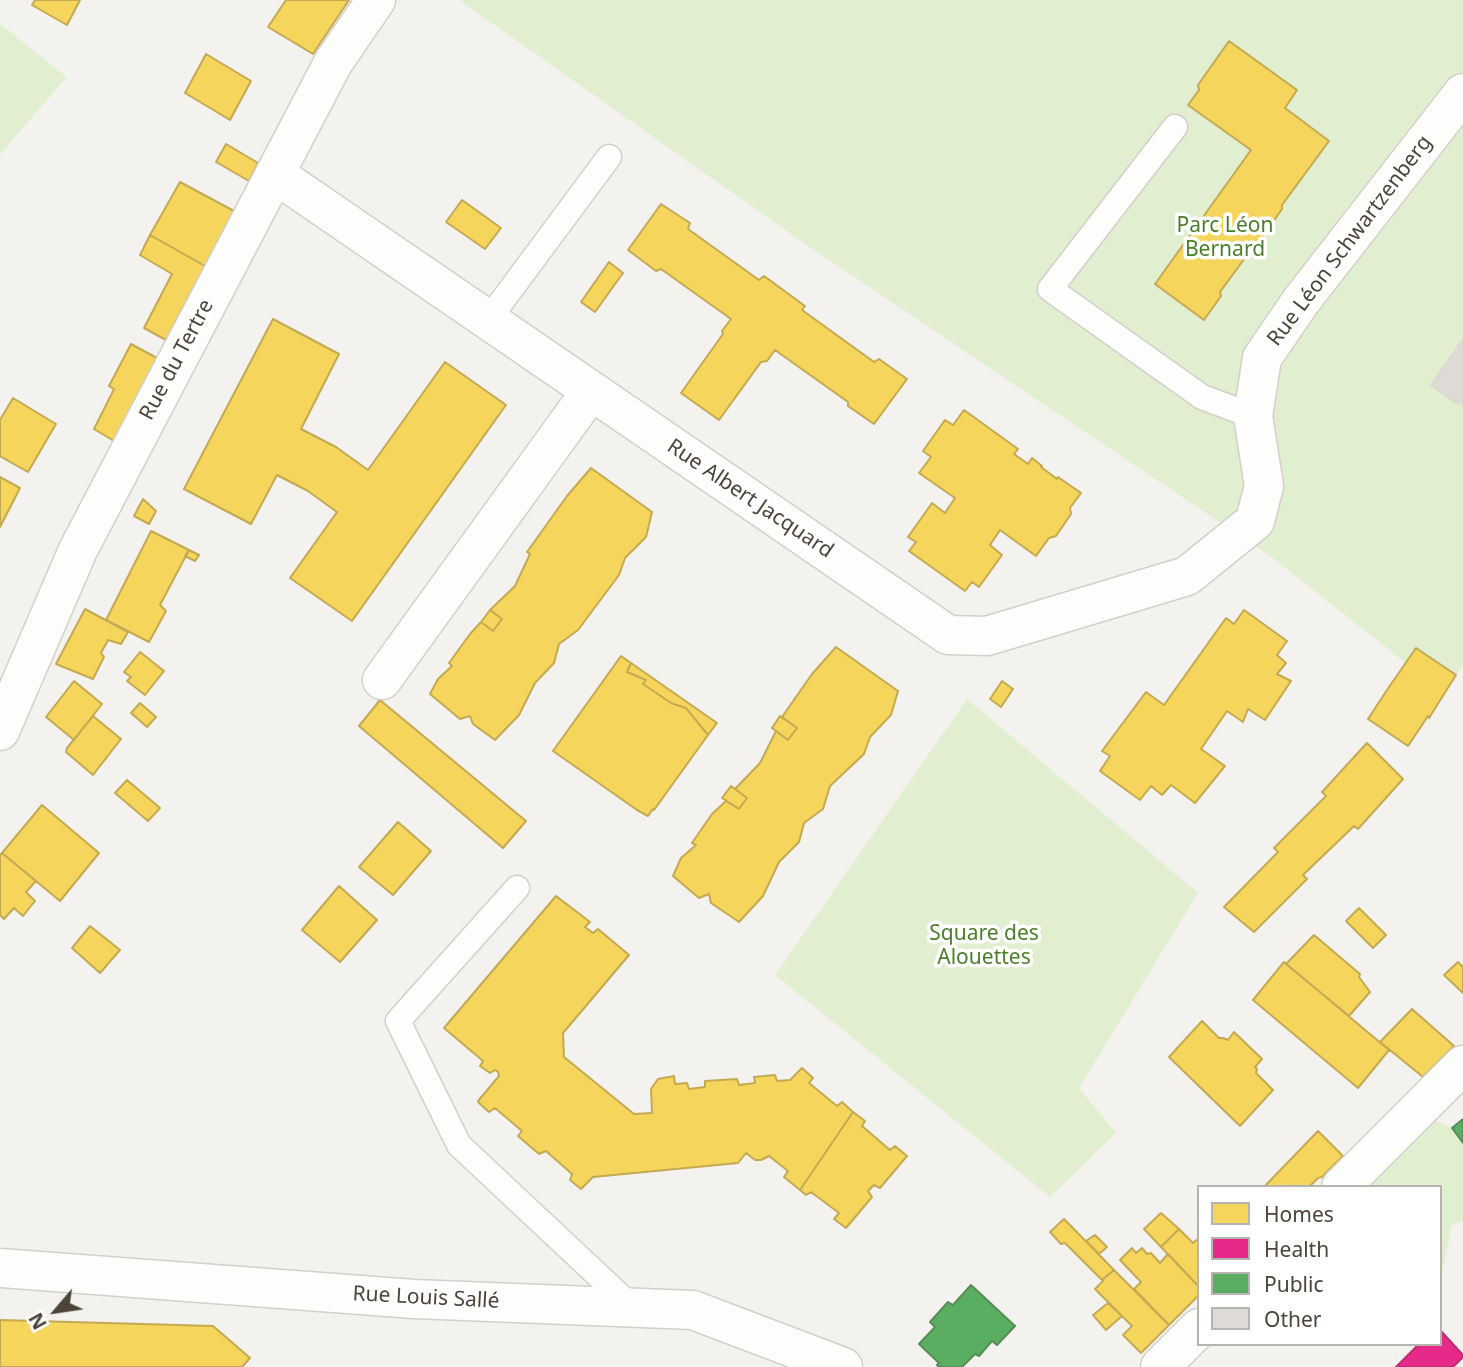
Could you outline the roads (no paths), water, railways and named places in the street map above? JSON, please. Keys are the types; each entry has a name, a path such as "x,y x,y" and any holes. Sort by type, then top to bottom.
{"street":[{"name":"Rue du Tertre","path":"0,731 78,550 333,63 376,0"},
{"name":"Rue Léon Schwartzenberg","path":"1255,521 1265,486 1253,416 1262,358 1301,301 1463,93"},
{"name":"Rue Albert Jacquard","path":"275,174 948,635 987,636 1187,576 1255,521"},
{"path":"382,680 591,391"},
{"path":"1343,1185 1463,1065"},
{"name":"Rue Louis Sallé","path":"0,1268 414,1299 693,1310 843,1367"},
{"path":"1160,1367 1197,1330"}],"lane":[{"path":"1175,127 1050,289 1202,397 1253,416"},
{"path":"488,320 609,157"},
{"path":"517,888 398,1021 458,1145 633,1308"}],"park label":[{"name":"Parc Léon Bernard","path":"1225,238"},
{"name":"Square des Alouettes","path":"984,946"}]}
